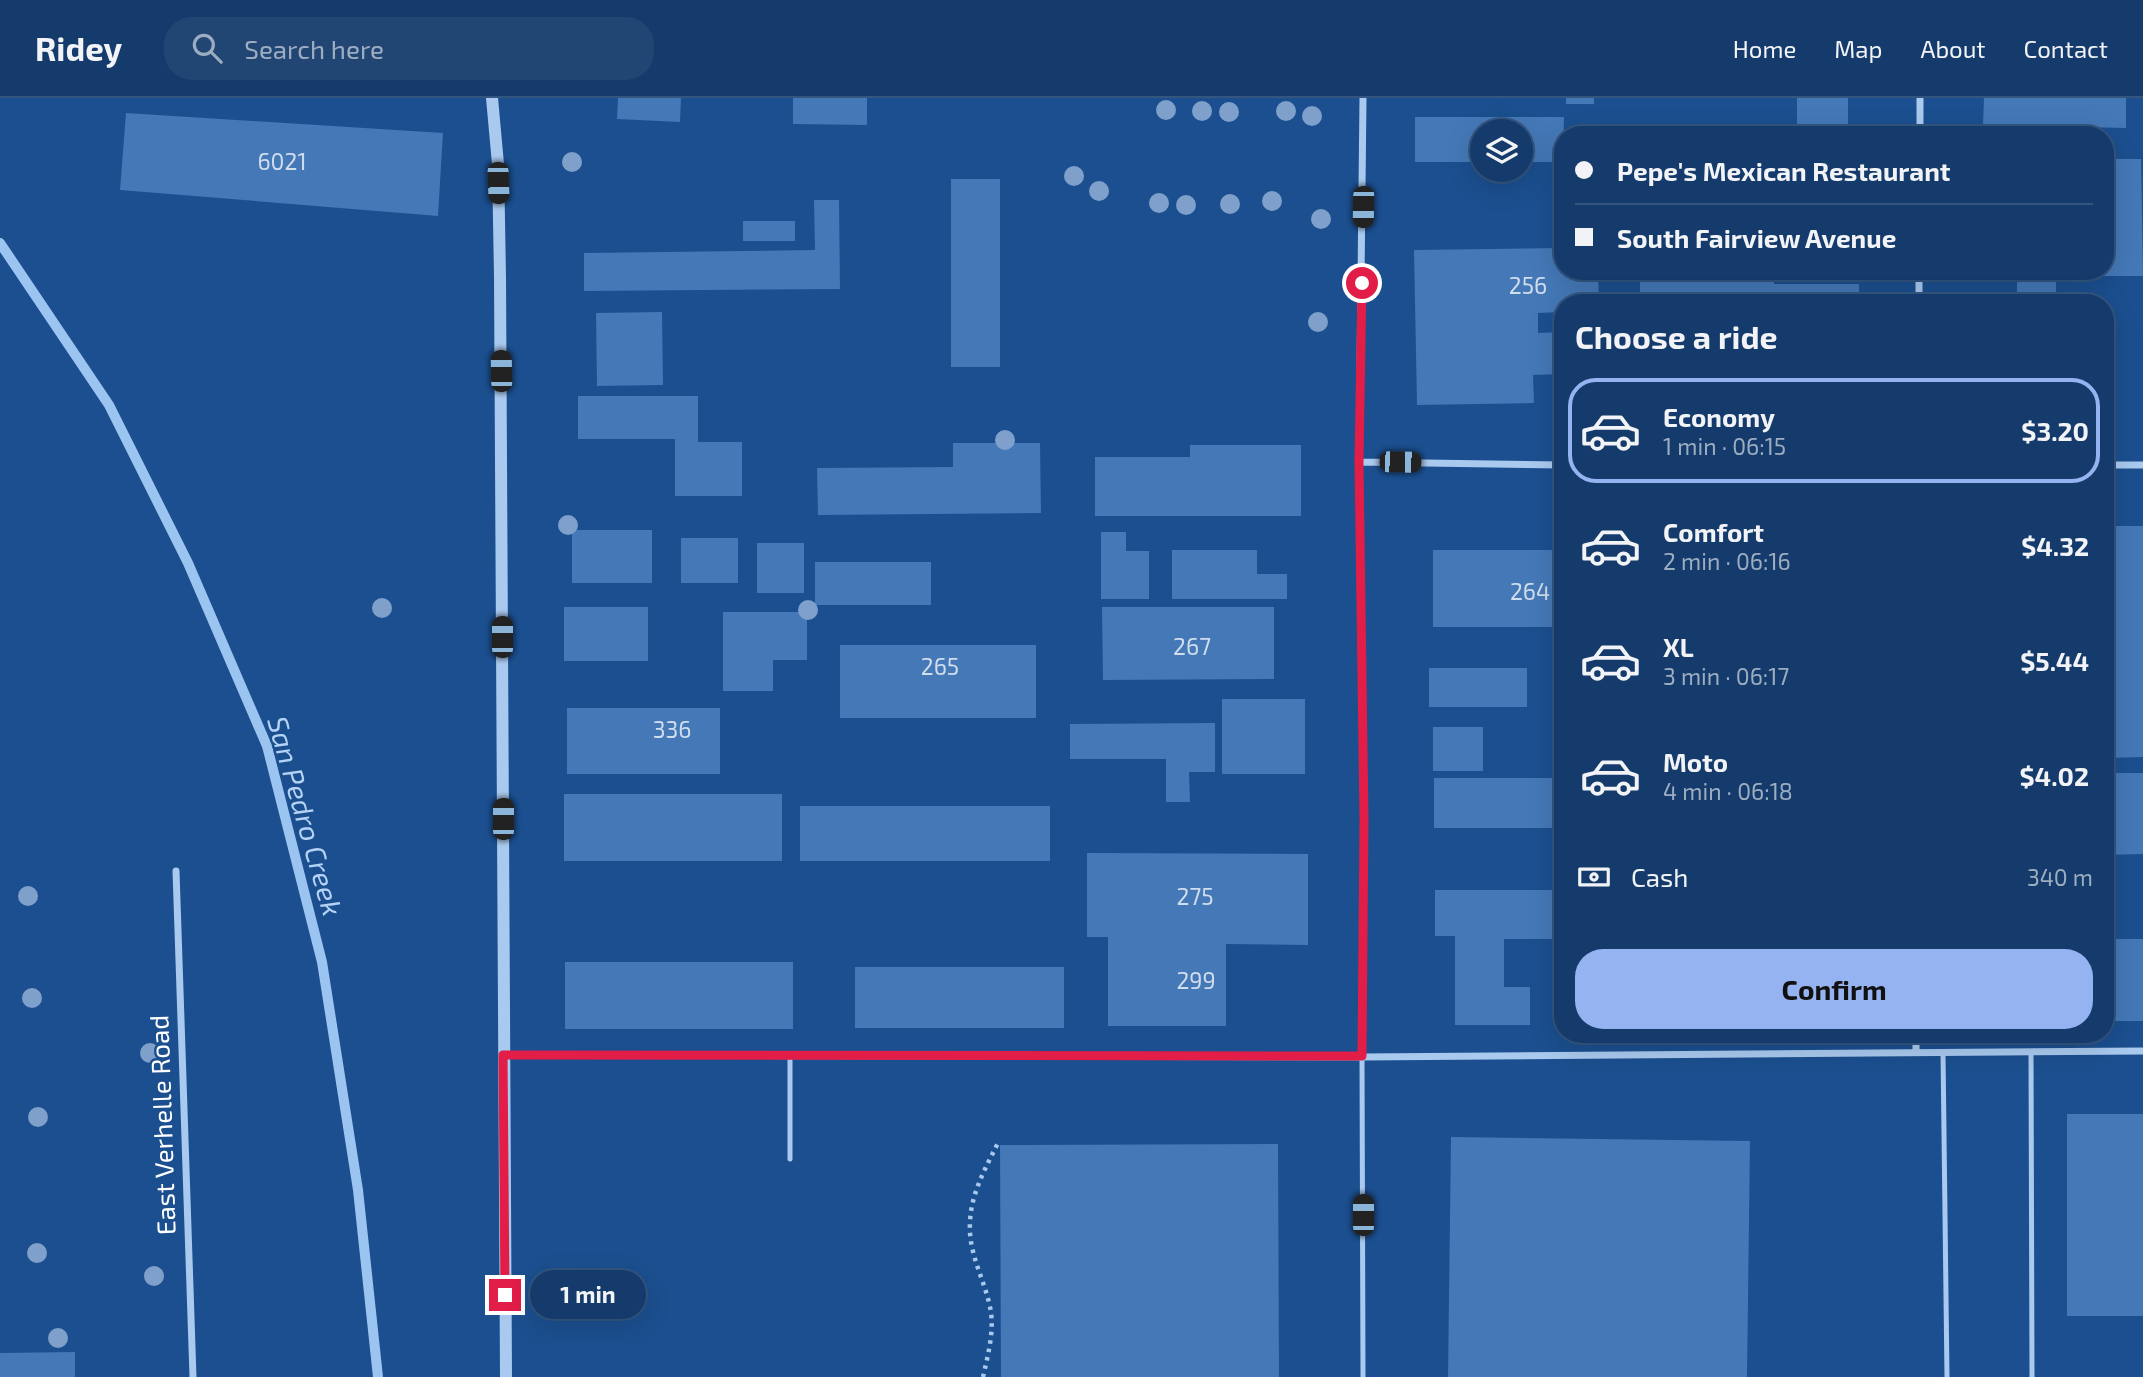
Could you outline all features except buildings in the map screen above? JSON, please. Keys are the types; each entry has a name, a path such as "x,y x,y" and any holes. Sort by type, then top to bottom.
{"street":[{"path":"492,98 498,164 501,304 506,1377"},
{"path":"1362,1056 1364,819 1359,462 1363,98"},
{"path":"1920,98 1920,126"},
{"path":"1359,462 1554,465"},
{"path":"2114,465 2143,465"},
{"name":"East Verhelle Road","path":"176,871 193,1377"},
{"path":"1916,1043 1916,1052"},
{"path":"503,1055 1362,1056 2143,1051"}],"lane":[{"path":"1943,1052 1947,1377"},
{"path":"2031,1052 2032,1377"},
{"path":"789,1055 789,1158"},
{"path":"1362,1056 1363,1377"}],"path":[{"path":"983,1377 990,1342 991,1310 973,1255 970,1222 977,1186 999,1141"}],"waterway":[{"name":"San Pedro Creek","path":"0,243 109,405 188,563 267,746 322,962 358,1190 378,1377"}],"route":[{"path":"505,1295 503,1055 1362,1056 1364,819 1359,462 1362,283"}]}
